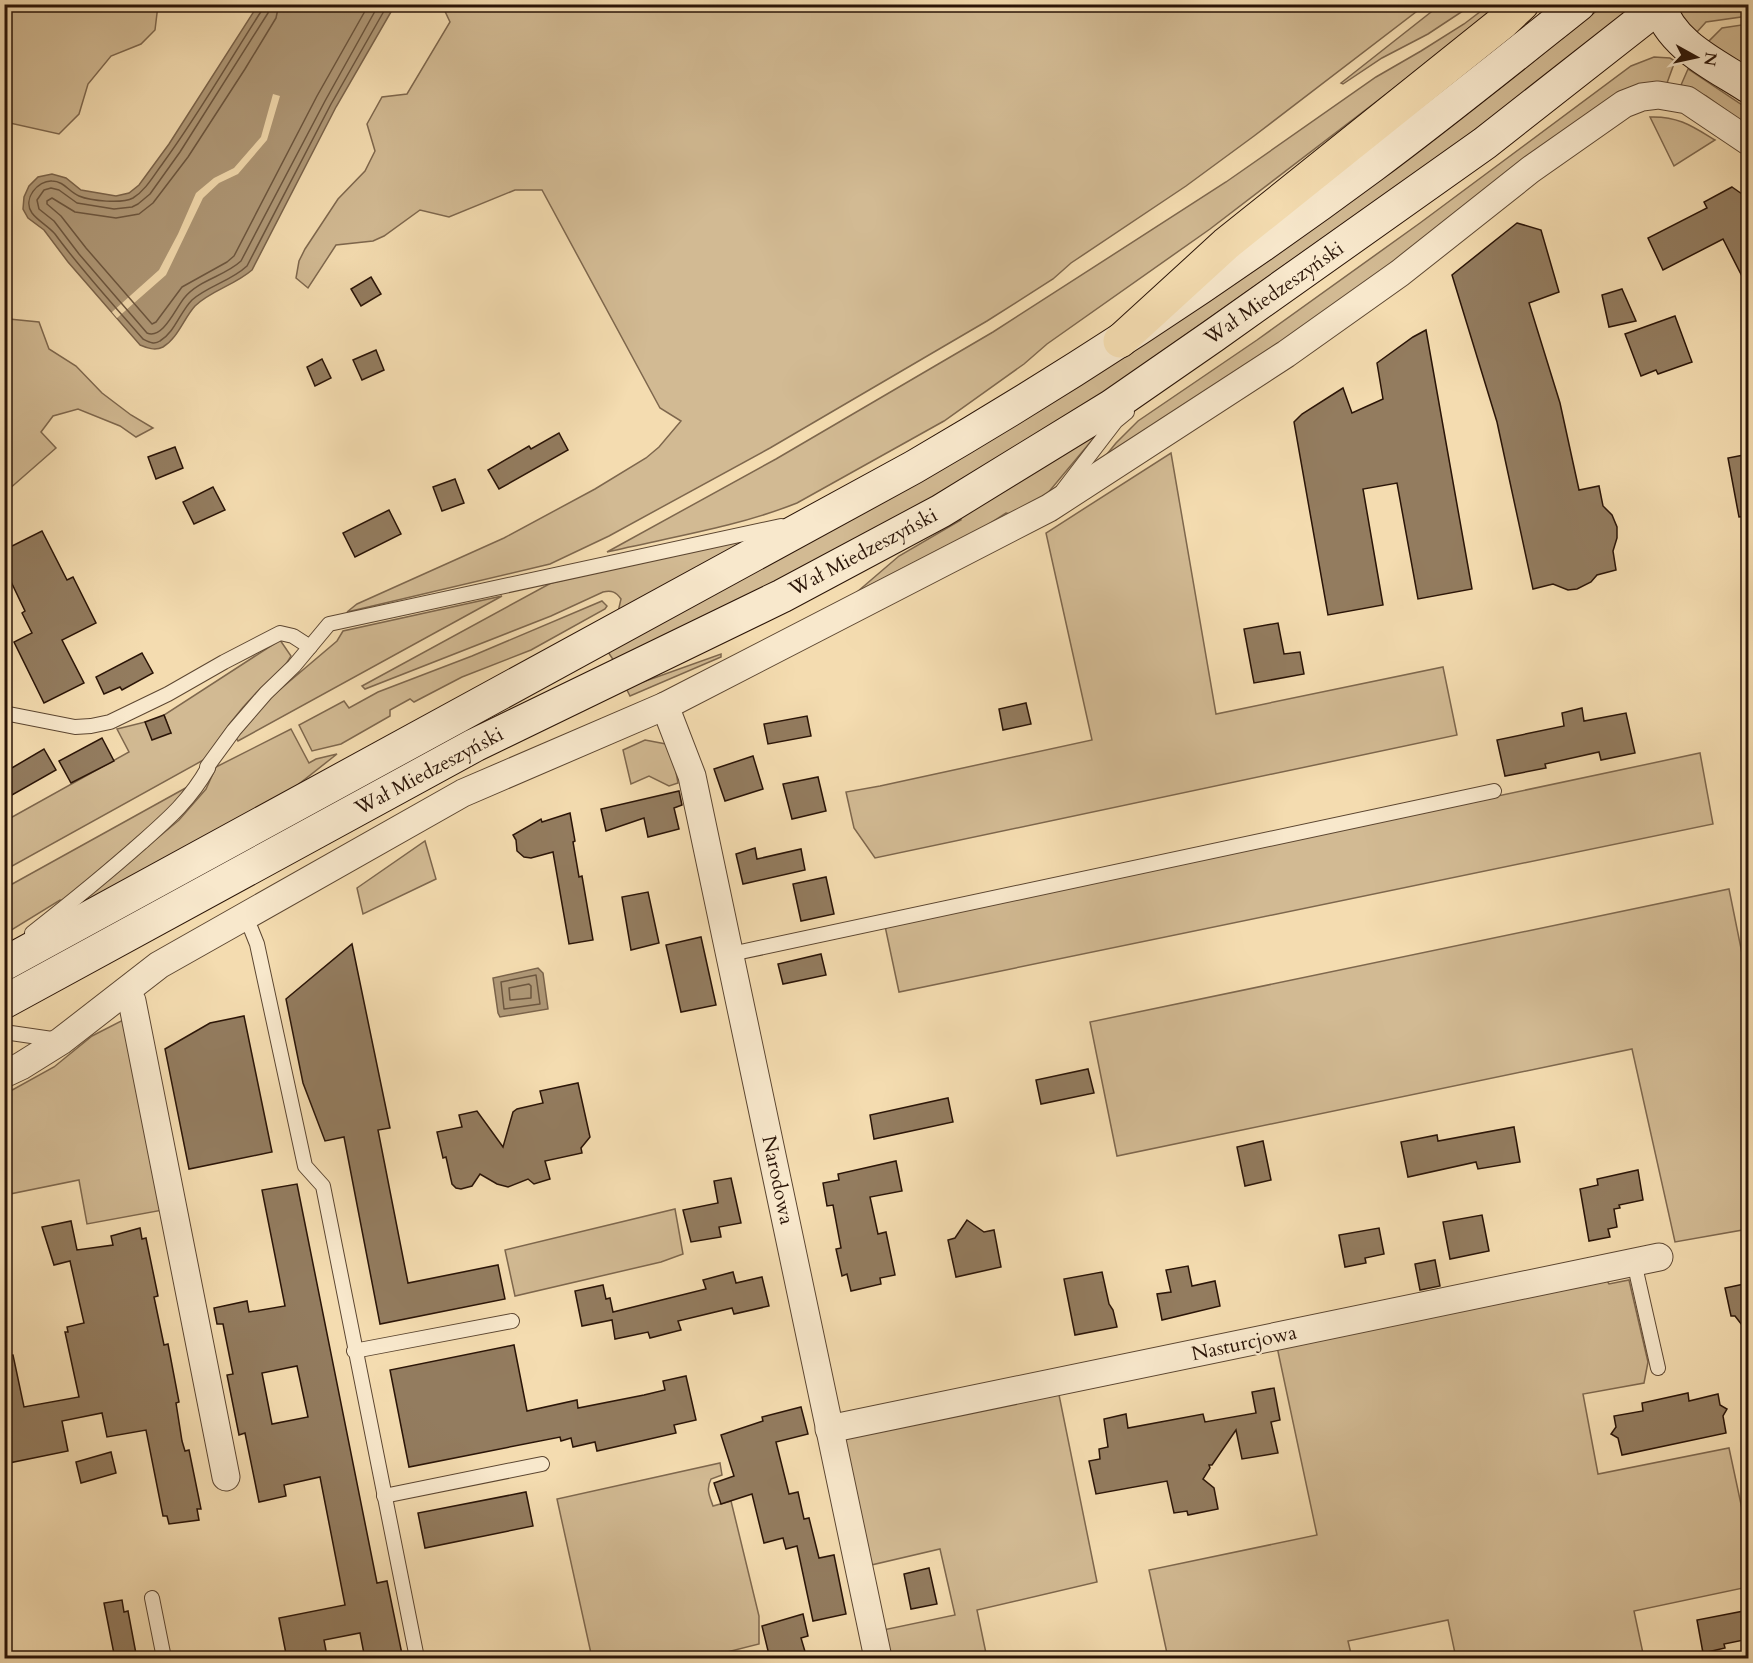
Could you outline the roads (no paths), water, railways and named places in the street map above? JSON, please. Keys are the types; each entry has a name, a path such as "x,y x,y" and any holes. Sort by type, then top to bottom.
{"main road":[{"path":"1120,341 1226,244 1503,22 1522,4"},
{"name":"Wał Miedzeszyński","path":"4,964 971,434 1120,341 1220,274 1370,167 1579,4"},
{"path":"1660,5 1666,22 1675,35 1690,49 1749,87"},
{"name":"Wał Miedzeszyński","path":"4,1002 475,745 782,596 941,511 1112,406 1213,336 1485,143 1660,5"}],"street":[{"name":"Wał Miedzeszyński","path":"4,1074 61,1041 159,965 463,793 665,706 1049,508 1286,354 1400,273 1530,170 1624,104 1642,97 1658,95 1687,100 1749,141"},
{"name":"Narodowa","path":"665,706 692,776 878,1659"},
{"path":"132,1001 226,1477"},
{"name":"Nasturcjowa","path":"829,1429 1647,1260"}],"lane":[{"path":"1049,508 1116,422 1213,336"},
{"path":"4,955 112,868 183,805 234,730 266,693 294,666 329,624 821,518"},
{"path":"4,713 75,726 91,726 110,722 168,694 280,633 293,636 310,647"},
{"path":"731,954 1494,791"},
{"path":"243,918 251,929 257,944 304,1166 323,1186 354,1352 417,1659"},
{"path":"4,1032 61,1041"},
{"path":"1647,1260 1658,1368"},
{"path":"354,1352 512,1321"},
{"path":"384,1496 542,1464"},
{"path":"152,1598 164,1659"}],"water":[{"path":"258,5 395,5 336,107 252,270 195,306 177,333 163,347 154,349 145,347 140,345 68,262 44,230 28,218 23,209 24,197 29,186 38,177 52,174 66,178 81,190 116,196 129,193 139,185 169,144"},
{"path":"538,968 543,973 548,1009 500,1017 493,978"}]}
